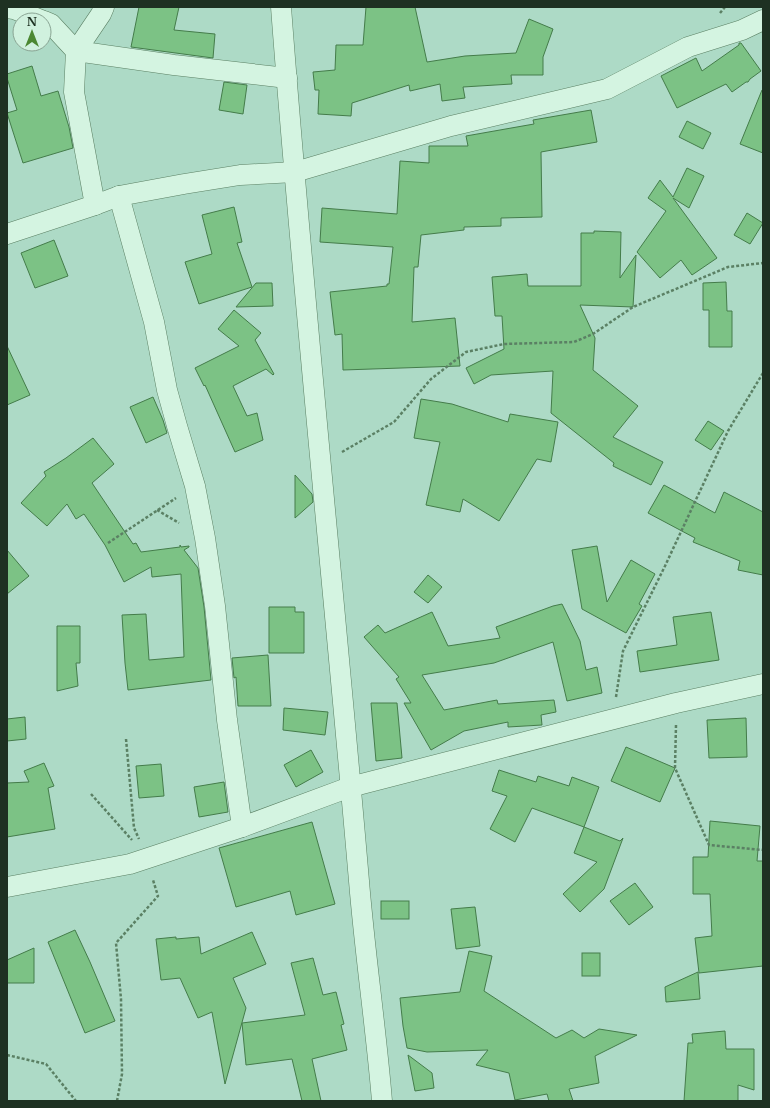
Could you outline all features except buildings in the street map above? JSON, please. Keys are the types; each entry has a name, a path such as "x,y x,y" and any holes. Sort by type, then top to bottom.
{"street":[{"path":"95,205 74,92 76,51 101,14 104,7"},
{"path":"281,7 294,172 322,464 350,787 382,1101"},
{"path":"7,8 21,12"},
{"path":"7,234 119,196 240,175 294,172 451,126 607,89 688,47 742,30 763,20"},
{"path":"52,25 76,51 174,65 287,78"},
{"path":"119,196 154,322 171,404 195,486 205,538 215,606 227,720 242,826"},
{"path":"7,887 130,864 350,787 676,703 763,684"}],"path":[{"path":"322,464 394,422 431,379 466,352 504,344 574,342 593,334 633,307 728,267 763,263"},
{"path":"613,719 623,651 665,566 728,431 763,372"},
{"path":"108,543 195,486"},
{"path":"676,703 675,768 709,845 763,850"},
{"path":"117,1101 122,1066 121,999 116,943 158,896 147,858 134,828 126,739"},
{"path":"91,794 147,858"},
{"path":"7,1055 46,1064 76,1101"}],"green space":[{"path":"7,7 763,7 763,1101 7,1101"}]}
